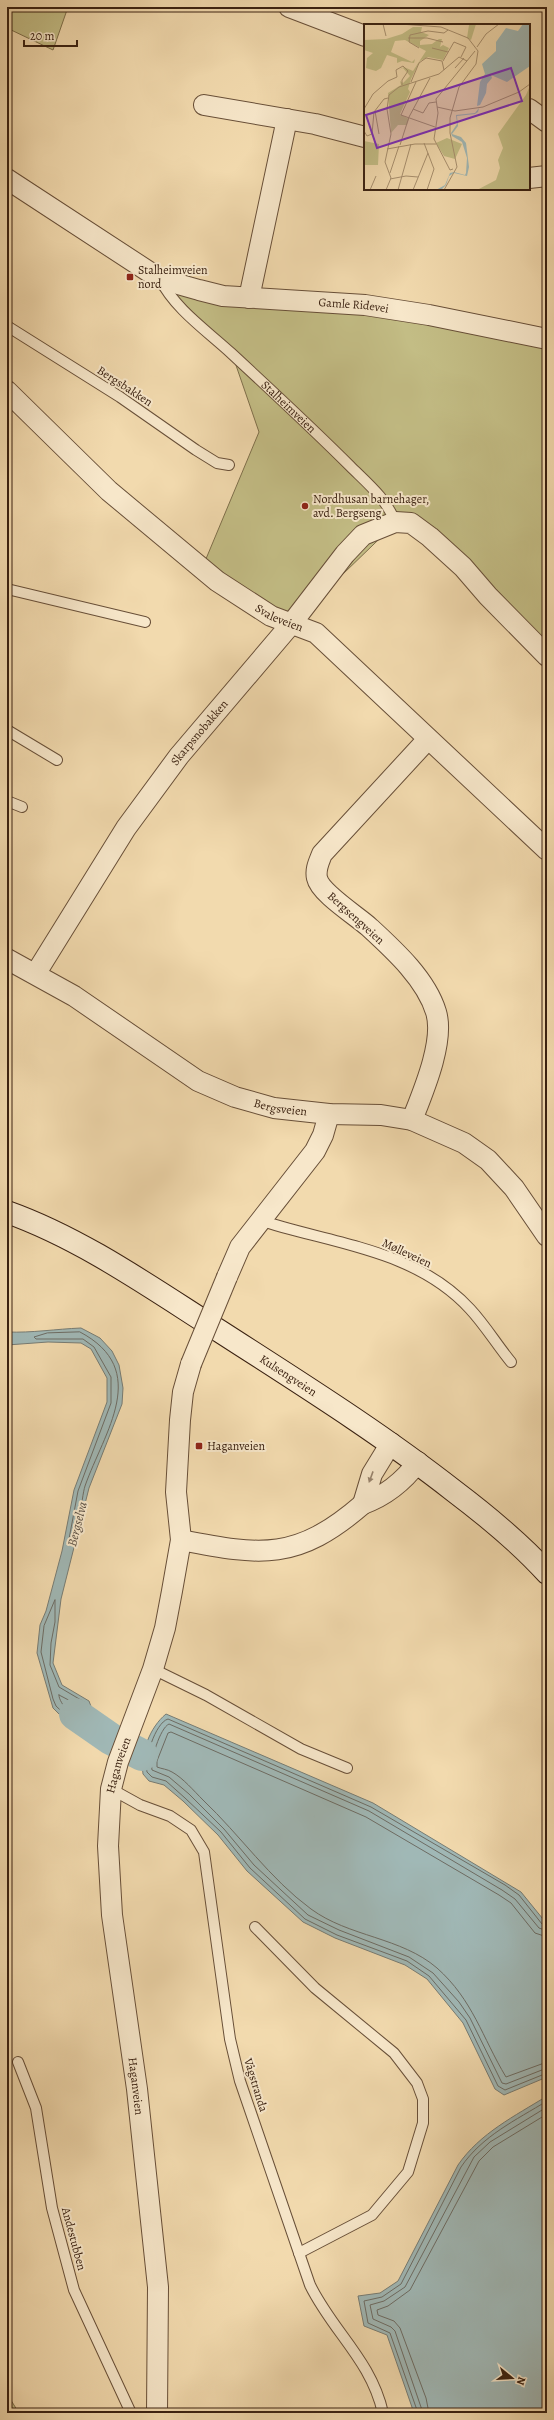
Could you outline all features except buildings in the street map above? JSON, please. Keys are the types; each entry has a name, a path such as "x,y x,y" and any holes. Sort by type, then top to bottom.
{"main road":[{"name":"Kulsengveien","path":"7,1212 27,1219 97,1255 269,1363 390,1443 418,1462 524,1548 547,1573"}],"street":[{"path":"289,7 364,36"},
{"path":"204,105 287,119 364,137"},
{"path":"530,110 547,122"},
{"path":"249,298 287,119"},
{"path":"530,178 547,176"},
{"name":"Stalheimveien","path":"7,179 160,279"},
{"name":"Gamle Ridevei","path":"160,279 223,296 365,305 429,315 547,339"},
{"name":"Svaleveien","path":"7,391 109,491 205,571 271,616 316,633 547,850"},
{"path":"395,522 411,523 430,537 463,567 488,596 547,656"},
{"name":"Skarpsnobakken","path":"36,973 126,828 175,762 292,623 345,554 363,535 395,522"},
{"name":"Bergsengveien","path":"412,1120 432,1061 439,1032 437,1013 425,987 400,959 370,928 326,891 317,878 317,867 322,854 428,739"},
{"name":"Bergsveien","path":"7,959 36,973 74,996 198,1081 236,1097 274,1108 329,1114 381,1115 412,1120 464,1143 488,1160 514,1188 547,1236"},
{"name":"Haganveien","path":"157,2413 158,2287 136,2089 112,1915 108,1846 111,1790 118,1762 153,1669 165,1628 181,1540 176,1492 180,1420 183,1392 191,1364 240,1247 259,1220 315,1151 323,1135 329,1114"},
{"path":"363,1504 372,1474 390,1443"},
{"path":"181,1540 249,1552 269,1552 288,1548 324,1534 363,1504 380,1498 400,1482 418,1462"}],"lane":[{"name":"Stalheimveien","path":"160,279 167,292 195,321 323,438 380,497 390,509 395,522"},
{"name":"Bergsbakken","path":"7,326 120,397 206,457 217,463 230,465"},
{"path":"7,589 145,622"},
{"path":"7,730 57,760"},
{"path":"7,802 22,807"},
{"name":"Mølleveien","path":"259,1220 380,1253 417,1269 445,1287 470,1309 511,1362"},
{"path":"153,1669 206,1694 301,1749 348,1768"},
{"name":"Vågstranda","path":"111,1790 140,1805 170,1816 191,1830 204,1852 230,2039 240,2081 310,2285 321,2307 350,2343 366,2367 383,2413"},
{"path":"255,1927 315,1988 394,2053 416,2083 423,2099 423,2123 408,2172 372,2215 299,2253"},
{"name":"Andestubben","path":"18,2062 36,2108 52,2208 74,2290 131,2413"}],"shaded area":[{"path":"7,7 68,7 53,50 7,28"},
{"path":"208,283 547,346 547,652 403,516 284,631 203,566 259,432 229,345 200,320 170,289"},
{"path":"7,2394 19,2413 7,2413"}],"water":[{"path":"81,1328 100,1338 112,1351 119,1365 123,1388 122,1404 89,1488 61,1599 53,1663 62,1685 89,1701 96,1720 114,1734 109,1744 99,1738 76,1731 53,1708 37,1653 40,1625 46,1611 62,1551 74,1490 107,1402 107,1378 91,1349 81,1343 48,1342 7,1345 7,1332"},
{"path":"166,1714 373,1803 521,1892 547,1924 547,2077 504,2095 495,2089 463,2023 427,1979 405,1965 335,1938 303,1922 247,1871 218,1835 183,1801 164,1785 149,1781 143,1774 142,1766 147,1741 155,1726"},
{"path":"547,2096 547,2413 414,2413 387,2335 364,2326 358,2296 380,2293 398,2281 458,2165 487,2134"}],"waterway":[{"name":"Bergselva","path":"75,1714 111,1739 142,1755"}],"place":[{"name":"Stalheimveien nord","path":"130,277"},
{"name":"Nordhusan barnehager, avd. Bergseng","path":"305,506"},
{"name":"Haganveien","path":"199,1446"}]}
